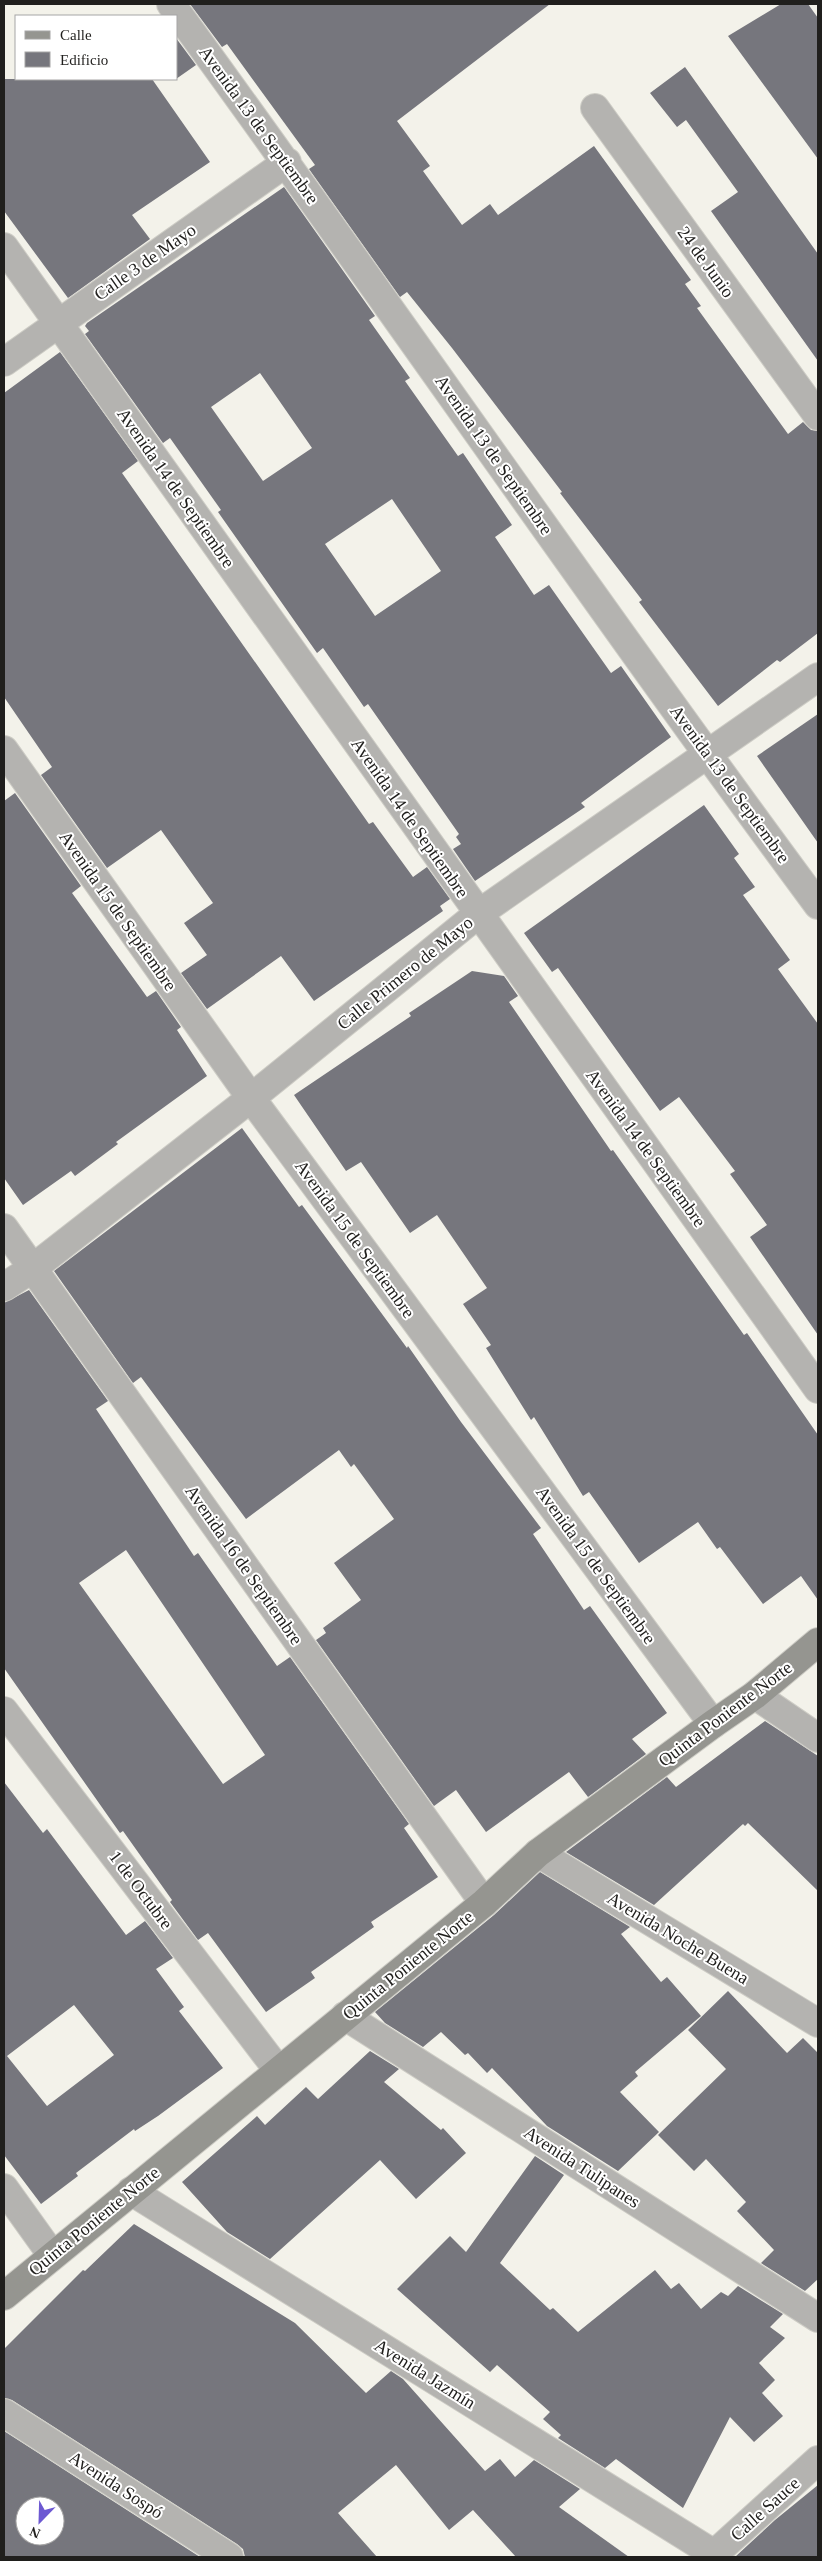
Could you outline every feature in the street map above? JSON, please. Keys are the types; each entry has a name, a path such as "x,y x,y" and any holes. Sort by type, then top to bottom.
{"street":[{"name":"Avenida 13 de Septiembre","path":"171,4 287,162 707,755 818,905"},
{"name":"24 de Junio","path":"595,108 818,416"},
{"name":"Calle 3 de Mayo","path":"4,362 58,322 287,162"},
{"name":"Avenida 14 de Septiembre","path":"4,247 818,1389"},
{"name":"Calle Primero de Mayo","path":"4,1287 33,1268 252,1098 478,914 818,677"},
{"name":"Avenida 15 de Septiembre","path":"4,750 252,1098 713,1724"},
{"name":"Avenida 16 de Septiembre","path":"4,1228 484,1903"},
{"name":"Quinta Poniente Norte","path":"4,2296 52,2254 484,1903 538,1853 755,1695 818,1642"},
{"path":"755,1695 818,1738"},
{"name":"1 de Octubre","path":"4,1711 278,2070"},
{"name":"Avenida Noche Buena","path":"538,1853 818,2023"},
{"name":"Avenida Tulipanes","path":"345,2016 818,2318"},
{"path":"4,2188 52,2254"},
{"name":"Avenida Jazmín","path":"131,2191 715,2556"},
{"name":"Avenida Sospó","path":"4,2414 229,2557"},
{"name":"Calle Sauce","path":"715,2556 818,2460"}],"building":[{"path":"190,4 550,4 397,121 430,166 423,171 462,225 490,204 498,215 594,146 691,280 685,284 701,306 697,308 788,434 803,422 811,430 818,431 818,633 780,662 777,660 718,706 639,602 642,600 560,493 562,492 452,348 407,292 400,297 309,169 315,165 227,44 222,47"},
{"path":"781,4 808,4 818,18 818,159 728,36"},
{"path":"178,41 196,65 178,78"},
{"path":"685,67 818,254 818,361 711,211 738,192 686,120 677,127 650,93"},
{"path":"4,79 153,80 210,162 132,215 150,239 68,298 4,211"},
{"path":"284,187 375,316 369,320 410,378 405,381 458,456 463,453 512,525 495,537 534,595 549,585 611,673 621,666 671,737 581,803 585,807 475,881 453,849 461,844 456,837 459,834 368,704 364,707 323,648 317,653 218,512 221,510 170,438 163,443 85,334 89,331 85,326","holes":["260,373 312,448 263,481 211,407","392,499 441,571 375,616 325,544"]},
{"path":"60,352 138,461 122,473 369,824 373,822 413,877 427,867 450,899 440,906 443,911 314,1001 281,956 207,1009 181,973 207,955 184,923 213,903 161,830 107,868 41,775 52,767 4,697 4,393"},
{"path":"818,714 818,843 757,756"},
{"path":"15,793 81,886 72,893 147,997 156,991 181,1027 177,1030 207,1076 116,1142 118,1144 75,1176 71,1171 23,1205 4,1178 4,801"},
{"path":"704,805 739,854 734,858 755,887 743,895 790,960 778,969 818,1024 818,1335 750,1237 767,1225 730,1174 735,1171 679,1097 660,1111 558,968 552,972 524,933"},
{"path":"472,971 504,976 518,996 509,1002 611,1151 613,1150 744,1335 747,1333 818,1435 818,1600 801,1576 763,1604 720,1547 717,1549 698,1522 639,1563 589,1492 583,1496 534,1417 531,1420 486,1348 491,1345 463,1304 487,1288 437,1215 410,1233 361,1162 346,1171 294,1095 411,1016 409,1013"},
{"path":"242,1128 299,1207 302,1205 407,1348 408,1346 461,1422 541,1528 533,1534 584,1610 590,1606 667,1713 632,1739 646,1754 588,1797 569,1772 486,1832 456,1790 434,1806 316,1640 326,1633 323,1628 361,1600 334,1563 394,1519 354,1464 351,1467 339,1450 246,1519 141,1377 133,1383 54,1271"},
{"path":"29,1290 108,1401 96,1409 194,1556 198,1553 277,1666 290,1657 409,1824 404,1828 438,1877 371,1922 374,1927 311,1972 315,1978 266,2012 208,1933 198,1940 170,1902 172,1900 123,1831 120,1833 4,1668 4,1303","holes":["126,1550 265,1755 223,1784 79,1583"]},
{"path":"765,1721 818,1756 818,1891 748,1823 745,1826 743,1824 654,1905 566,1852 667,1777 676,1787"},
{"path":"4,1782 43,1833 47,1829 126,1935 145,1921 173,1958 156,1969 184,2007 179,2011 223,2068 158,2116 135,2131 134,2129 76,2173 78,2176 41,2204 4,2155","holes":["74,2005 114,2055 47,2106 7,2056"]},
{"path":"540,1872 630,1927 621,1934 661,1982 667,1977 701,2016 635,2072 638,2076 620,2092 659,2132 618,2171 547,2126 492,2068 487,2073 468,2053 465,2055 441,2032 423,2047 385,2023 375,2012 494,1915"},
{"path":"728,1991 787,2053 803,2038 818,2053 818,2279 805,2291 761,2263 774,2250 737,2211 746,2202 706,2159 694,2171 658,2135 726,2069 688,2030"},
{"path":"370,2051 399,2069 384,2082 441,2130 443,2128 466,2153 416,2199 380,2160 270,2259 227,2232 182,2182 257,2116 265,2125 306,2087 318,2099"},
{"path":"535,2156 564,2175 500,2263 550,2310 553,2308 578,2332 655,2270 671,2289 679,2283 701,2309 721,2292 728,2296 738,2286 783,2314 770,2327 785,2338 759,2363 775,2380 762,2393 783,2416 754,2442 730,2417 683,2508 616,2459 605,2468 558,2438 561,2435 543,2419 550,2412 497,2365 490,2372 397,2289 450,2236 466,2252"},
{"path":"134,2224 295,2323 366,2393 391,2371 403,2379 485,2471 500,2459 515,2477 534,2460 580,2489 559,2507 629,2557 516,2557 473,2510 449,2530 396,2465 338,2513 377,2557 245,2557 243,2549 237,2544 12,2400 4,2398 4,2349 83,2270 85,2271"},
{"path":"4,2431 200,2557 4,2557"},
{"path":"818,2485 818,2557 735,2557 775,2520"}]}
